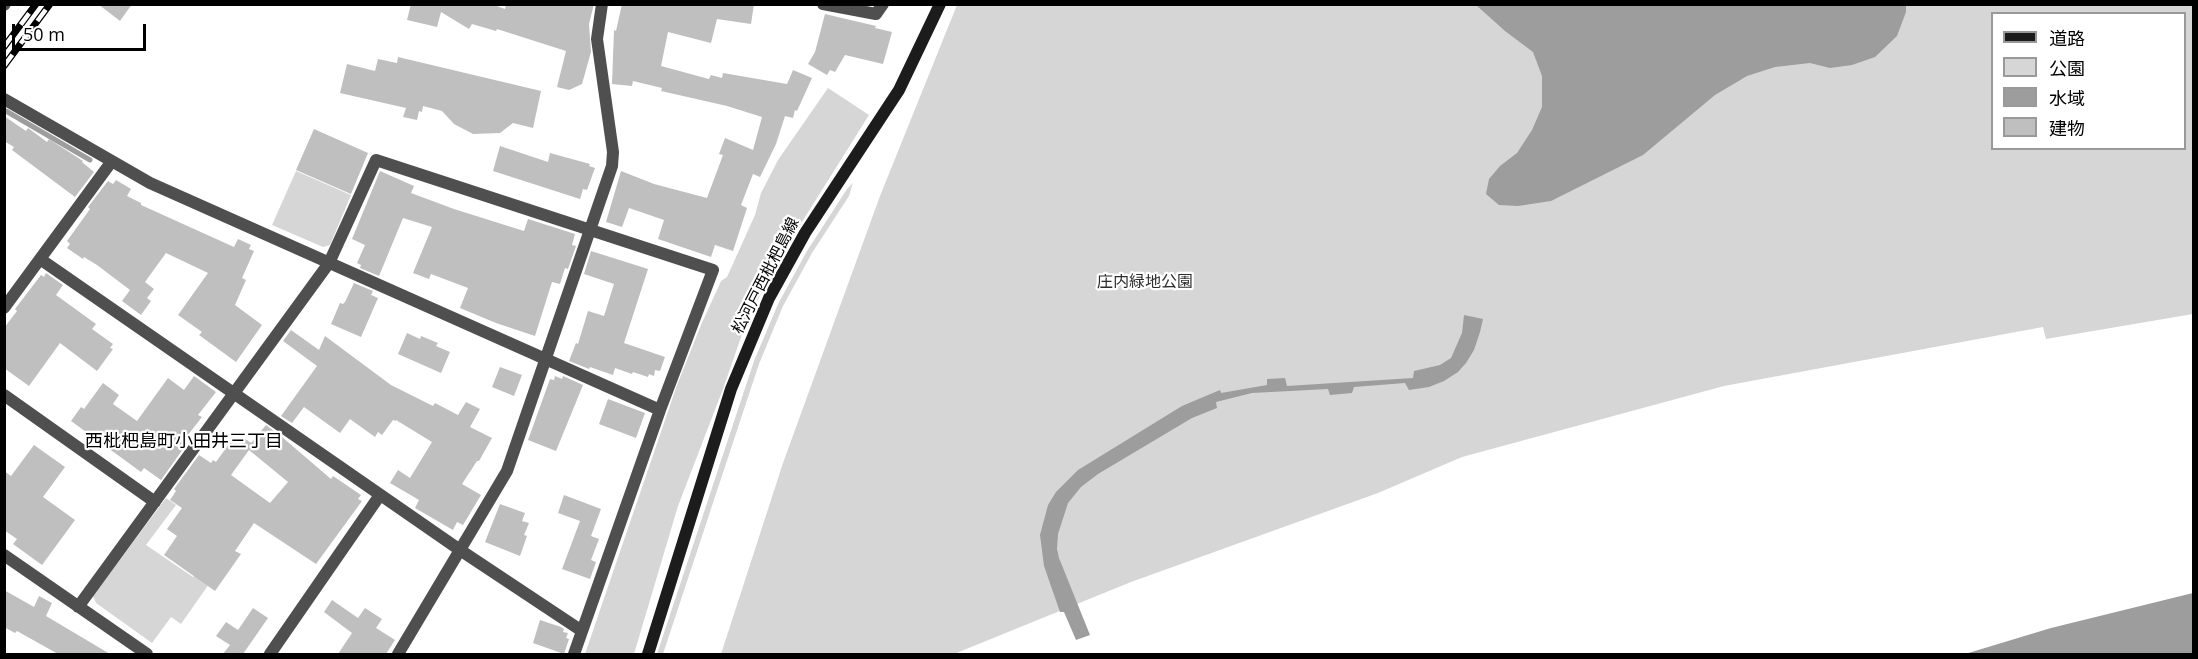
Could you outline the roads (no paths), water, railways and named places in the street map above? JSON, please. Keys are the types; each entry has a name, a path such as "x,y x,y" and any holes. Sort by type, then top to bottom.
{"main road":[{"name":"松河戸西枇杷島線","path":"648,654 731,389 764,308 805,233 899,90 940,5"}],"street":[{"path":"398,654 507,471 612,166 613,152 597,39 602,4"},
{"path":"823,4 876,14 883,4"},
{"path":"4,99 150,183 660,410"},
{"path":"78,607 329,263 376,160 713,270 660,410 574,654"},
{"path":"4,308 112,161"},
{"path":"40,259 460,550 582,631"},
{"path":"4,395 155,502"},
{"path":"270,654 380,495"},
{"path":"4,555 147,654"}],"water":[{"path":"1476,5 1906,5 1906,12 1897,36 1875,57 1852,65 1830,68 1810,63 1775,67 1747,76 1715,95 1643,155 1551,201 1518,206 1499,205 1486,194 1489,179 1500,166 1517,153 1532,130 1542,107 1542,76 1533,52"},
{"path":"1464,315 1483,319 1480,332 1474,350 1466,363 1458,372 1444,381 1429,387 1409,390 1405,383 1354,387 1352,393 1330,395 1328,389 1252,393 1216,402 1217,408 1192,418 1098,474 1081,487 1068,503 1058,534 1057,549 1090,635 1076,640 1064,612 1060,612 1044,566 1040,535 1048,505 1056,492 1078,470 1182,406 1220,390 1221,393 1267,385 1267,379 1285,378 1287,386 1413,378 1414,371 1440,365 1451,358 1462,333"},
{"path":"2193,593 2193,654 1965,654 2051,628"}],"waterway":[{"path":"6,111 90,160"}],"railway":[{"path":"4,47 36,4"},
{"path":"4,66 50,4"}],"district":[{"name":"西枇杷島町小田井三丁目","path":"184,442"}],"park label":[{"name":"庄内緑地公園","path":"1145,282"}]}
